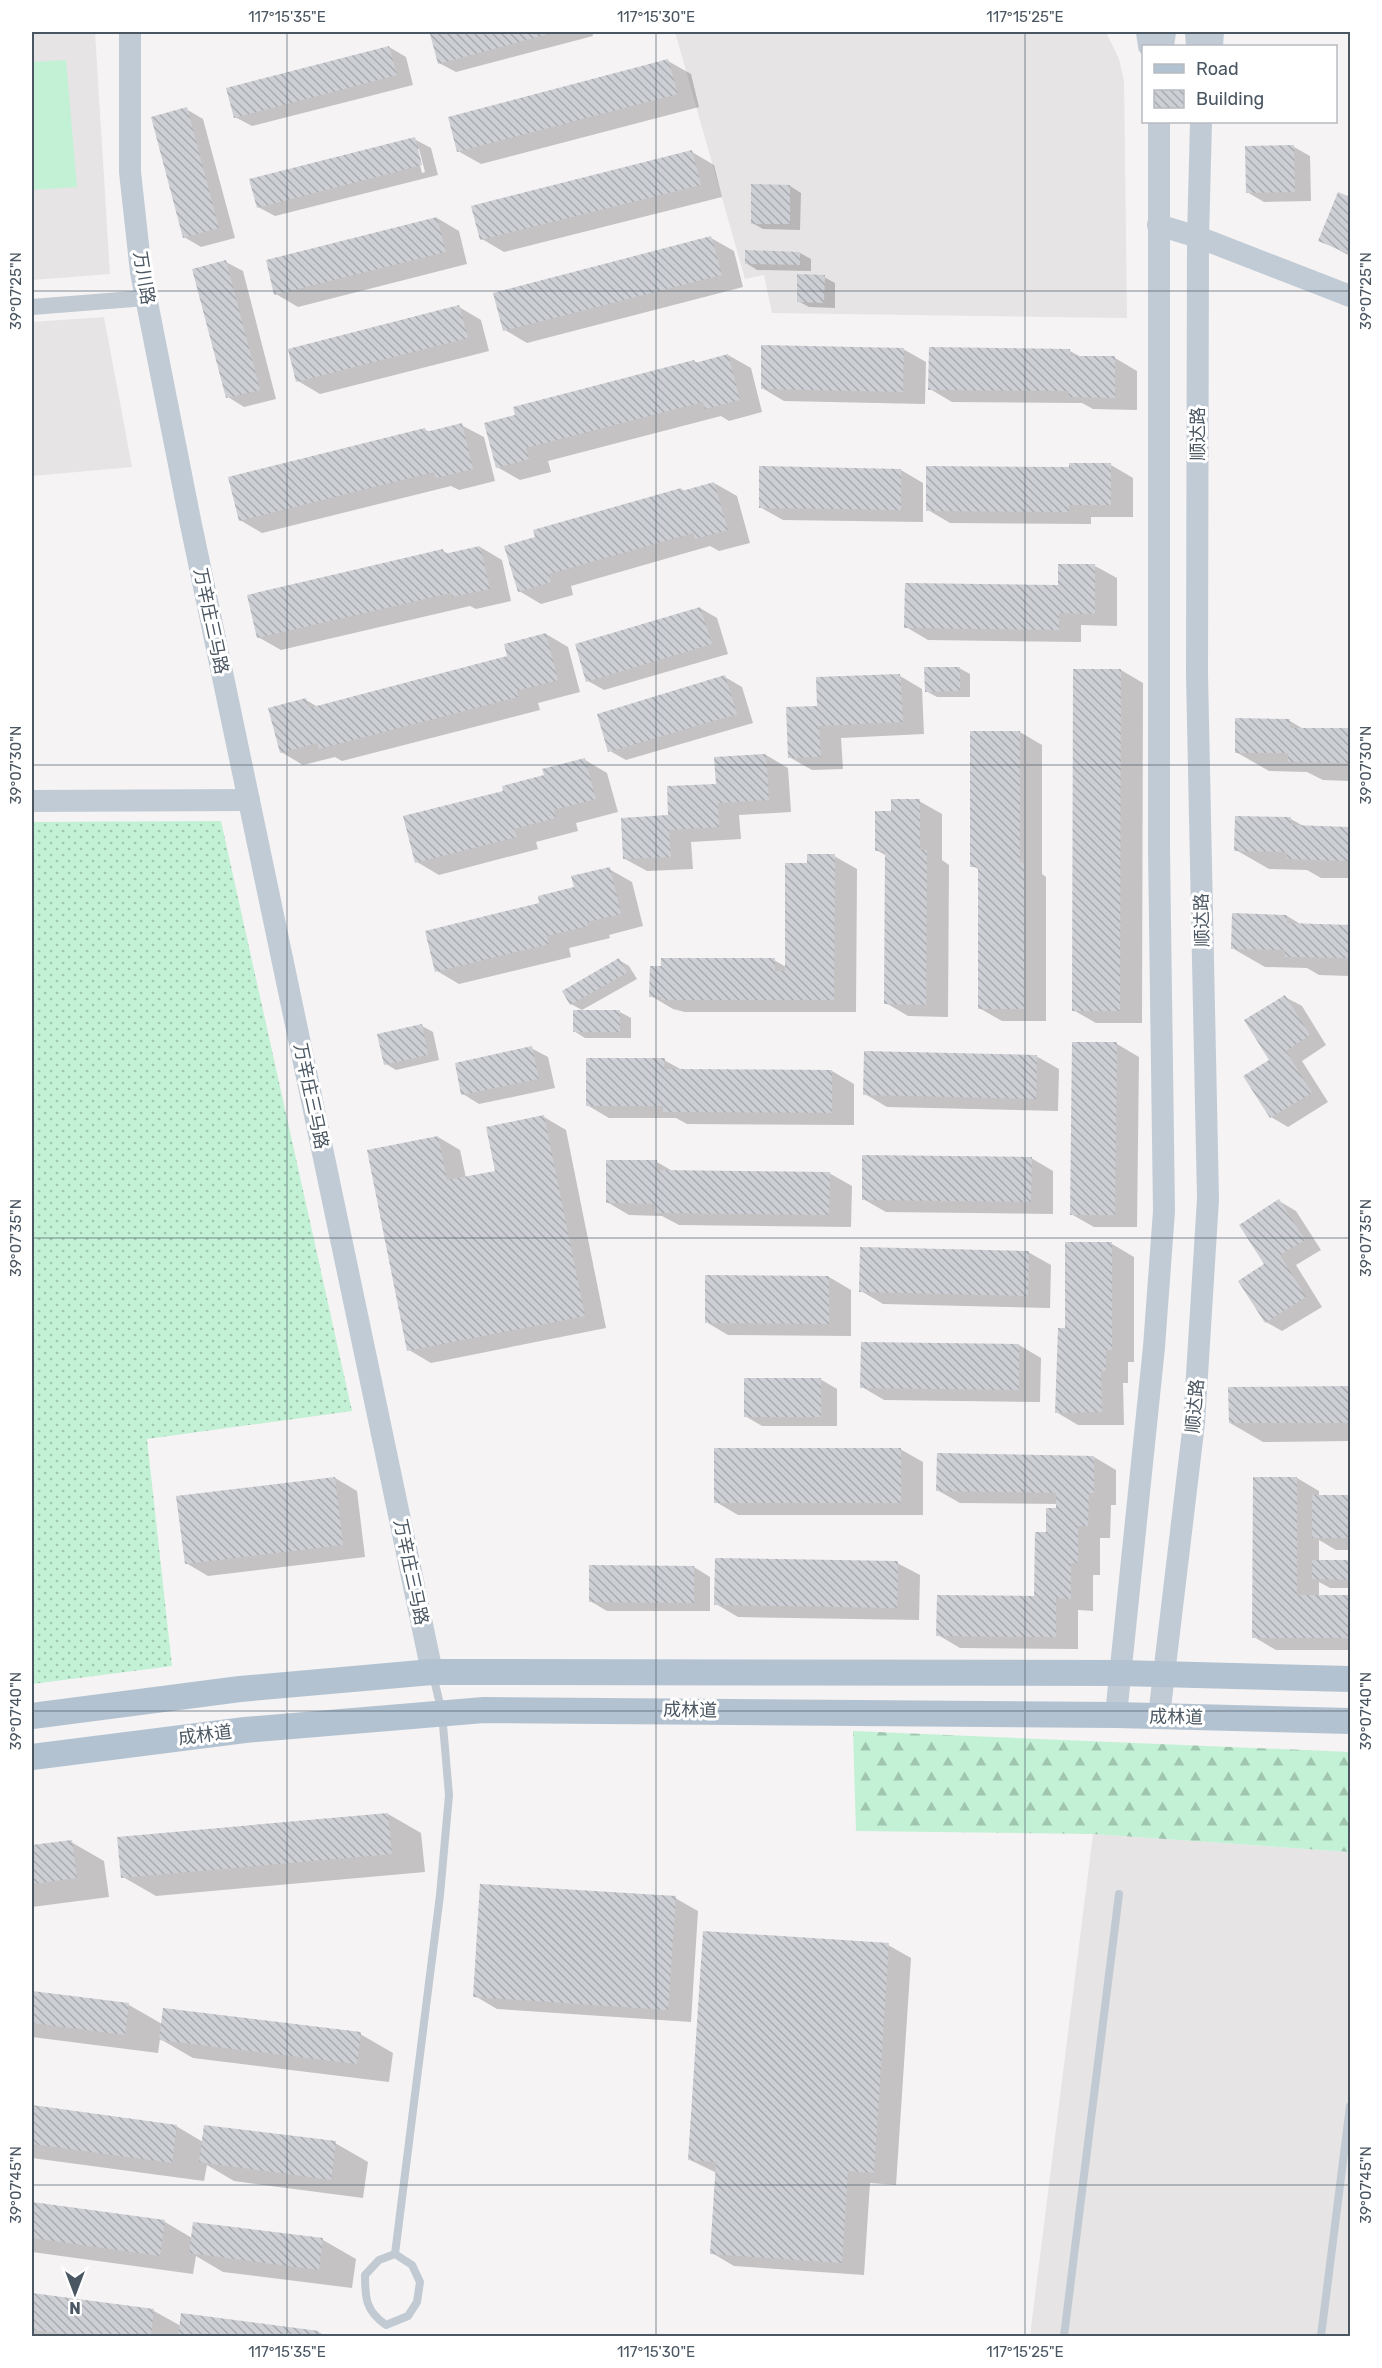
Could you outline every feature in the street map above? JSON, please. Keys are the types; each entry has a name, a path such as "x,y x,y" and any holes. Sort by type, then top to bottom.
{"main road":[{"name":"万川路","path":"130,32 130,172 146,298 190,520"},
{"path":"1116,1715 1154,1347 1164,1211 1159,838 1159,123"},
{"name":"顺达路","path":"1159,1716 1194,1423 1208,1200 1197,674 1198,237 1202,123"},
{"path":"1158,225 1198,237 1350,296"},
{"name":"万辛庄三马路","path":"190,520 432,1672"},
{"path":"32,801 249,800"},
{"name":"成林道","path":"32,1716 240,1689 432,1672 1164,1674 1350,1679"},
{"name":"成林道","path":"32,1757 245,1730 484,1710 1116,1715 1350,1721"}],"street":[{"path":"32,307 146,298"}],"lane":[{"path":"395,2254 440,1895 449,1795 442,1713 432,1672"},
{"path":"1064,2337 1119,1894"},
{"path":"1321,2337 1350,2106"},
{"path":"395,2254 412,2265 420,2282 417,2302 408,2316 386,2325 372,2315 365,2294 365,2275 379,2260 395,2254"}],"shaded area":[{"path":"32,32 95,32 110,274 32,280"},
{"path":"675,32 1106,32 1119,59 1124,81 1127,318 772,313 764,275 745,279"},
{"path":"104,317 132,467 32,476 32,322"},
{"path":"1093,1834 1350,1852 1350,2336 1030,2336"}],"green space":[{"path":"66,60 77,187 32,190 32,62"},
{"path":"221,821 352,1411 147,1439 172,1666 32,1684 32,822"},
{"path":"853,1731 1350,1752 1350,1852 1093,1834 856,1831"}],"building":[{"path":"439,32 556,32 438,64 430,34"},
{"path":"389,46 397,75 234,118 226,88"},
{"path":"668,59 678,94 457,152 448,117"},
{"path":"187,107 219,228 183,238 151,117"},
{"path":"415,137 422,165 257,208 249,179"},
{"path":"1294,145 1295,192 1246,193 1245,146"},
{"path":"692,150 701,185 480,240 471,206"},
{"path":"751,184 790,185 790,224 751,224"},
{"path":"1338,192 1350,197 1350,254 1318,241"},
{"path":"437,217 446,252 274,295 266,260"},
{"path":"711,236 722,275 503,331 493,293"},
{"path":"745,250 800,252 800,265 745,264"},
{"path":"226,260 260,390 226,398 192,269"},
{"path":"797,274 825,275 824,303 797,302"},
{"path":"459,305 468,338 296,382 288,349"},
{"path":"761,345 904,348 903,392 761,389"},
{"path":"929,347 1070,349 1070,356 1115,356 1115,398 1069,397 1069,391 928,390"},
{"path":"728,354 740,400 705,409 703,402 526,448 529,459 496,468 484,423 515,415 513,407 694,360 695,363"},
{"path":"462,423 473,469 436,478 434,472 239,521 228,477 425,428 426,432"},
{"path":"1069,463 1111,463 1111,505 1069,505 1069,512 926,511 926,466 1069,467"},
{"path":"759,466 901,469 901,510 759,508"},
{"path":"714,482 728,530 695,539 693,533 549,574 551,582 518,592 504,546 535,537 533,530 681,488 682,491"},
{"path":"480,546 490,589 452,597 451,593 257,638 247,595 443,549 444,554"},
{"path":"1058,564 1095,564 1095,614 1059,613 1059,630 904,628 905,583 1058,585"},
{"path":"700,607 712,644 586,682 575,644"},
{"path":"546,633 558,680 517,691 518,697 319,749 317,743 280,753 268,708 306,698 309,708 507,656 504,644"},
{"path":"924,667 960,667 960,691 925,692"},
{"path":"1073,669 1121,669 1120,1011 1072,1011"},
{"path":"900,674 903,722 819,726 821,757 788,758 786,707 817,706 816,677"},
{"path":"725,675 737,714 608,752 597,714"},
{"path":"1235,718 1290,719 1290,728 1350,728 1350,763 1288,762 1288,753 1235,753"},
{"path":"970,731 1020,731 1020,862 1024,862 1024,1009 978,1009 978,867 970,867"},
{"path":"766,754 769,800 718,803 719,827 669,830 671,857 623,859 621,818 668,815 667,786 716,784 714,757"},
{"path":"585,758 596,799 554,810 556,818 514,829 517,837 415,863 403,816 503,791 502,786 544,775 542,769"},
{"path":"891,799 920,799 920,850 927,850 926,1005 884,1004 885,851 875,851 875,811 891,811"},
{"path":"1235,816 1291,817 1291,825 1350,827 1350,861 1287,859 1287,852 1234,851"},
{"path":"807,854 835,854 834,1000 661,1000 661,997 649,997 650,966 661,966 661,958 775,958 775,971 785,971 785,863 807,863"},
{"path":"610,867 621,914 587,922 588,926 547,936 549,944 435,972 425,931 539,903 538,896 574,887 571,876"},
{"path":"1232,913 1287,915 1287,923 1350,925 1350,958 1285,957 1285,950 1231,949"},
{"path":"619,958 627,973 570,1005 562,991"},
{"path":"1285,995 1310,1035 1286,1051 1312,1093 1270,1118 1243,1076 1269,1060 1244,1020"},
{"path":"573,1010 620,1010 620,1032 573,1032"},
{"path":"422,1024 428,1055 384,1065 377,1034"},
{"path":"1072,1042 1117,1042 1115,1215 1070,1215"},
{"path":"532,1046 539,1079 461,1095 455,1063"},
{"path":"864,1051 1037,1055 1036,1099 863,1095"},
{"path":"586,1058 665,1058 664,1069 832,1070 832,1113 663,1112 663,1106 586,1106"},
{"path":"544,1115 585,1316 407,1351 367,1150 438,1136 447,1180 495,1171 486,1127"},
{"path":"862,1155 1032,1157 1031,1202 862,1200"},
{"path":"606,1160 657,1160 657,1170 830,1172 829,1215 655,1213 655,1204 606,1203"},
{"path":"1279,1199 1305,1240 1280,1255 1306,1297 1265,1323 1238,1281 1264,1264 1239,1225"},
{"path":"1065,1242 1112,1242 1112,1350 1106,1350 1106,1371 1101,1371 1102,1412 1055,1413 1058,1328 1065,1328"},
{"path":"860,1247 1029,1251 1028,1296 859,1292"},
{"path":"705,1275 829,1276 829,1324 705,1323"},
{"path":"861,1342 1019,1344 1019,1390 860,1388"},
{"path":"744,1378 821,1378 821,1417 744,1417"},
{"path":"1350,1386 1350,1423 1229,1423 1228,1387"},
{"path":"714,1448 901,1448 901,1503 714,1503"},
{"path":"937,1453 1094,1456 1094,1493 1089,1493 1088,1526 1078,1526 1078,1563 1071,1563 1071,1599 1056,1598 1056,1637 936,1636 937,1595 1034,1596 1035,1532 1046,1532 1046,1508 1056,1508 1056,1493 936,1491"},
{"path":"335,1477 343,1545 185,1564 176,1496"},
{"path":"1253,1477 1297,1477 1297,1595 1350,1595 1350,1638 1252,1638"},
{"path":"1312,1495 1350,1495 1350,1538 1312,1538"},
{"path":"715,1558 898,1561 897,1608 714,1605"},
{"path":"1312,1560 1350,1560 1350,1580 1312,1579"},
{"path":"589,1565 694,1566 694,1603 589,1602"},
{"path":"388,1813 392,1854 121,1878 117,1837"},
{"path":"72,1840 77,1878 32,1884 32,1845"},
{"path":"480,1884 676,1896 668,2010 473,1997"},
{"path":"703,1931 889,1943 874,2173 848,2171 842,2263 710,2254 716,2162 688,2160"},
{"path":"32,1991 129,2003 125,2035 32,2023"},
{"path":"163,2008 361,2032 357,2064 159,2040"},
{"path":"32,2105 177,2125 172,2163 32,2144"},
{"path":"204,2125 336,2141 331,2180 199,2162"},
{"path":"32,2202 165,2220 160,2256 32,2238"},
{"path":"193,2222 323,2238 319,2270 189,2253"},
{"path":"32,2293 154,2309 151,2336 81,2336 32,2330"},
{"path":"181,2313 319,2331 318,2336 178,2336"}]}
